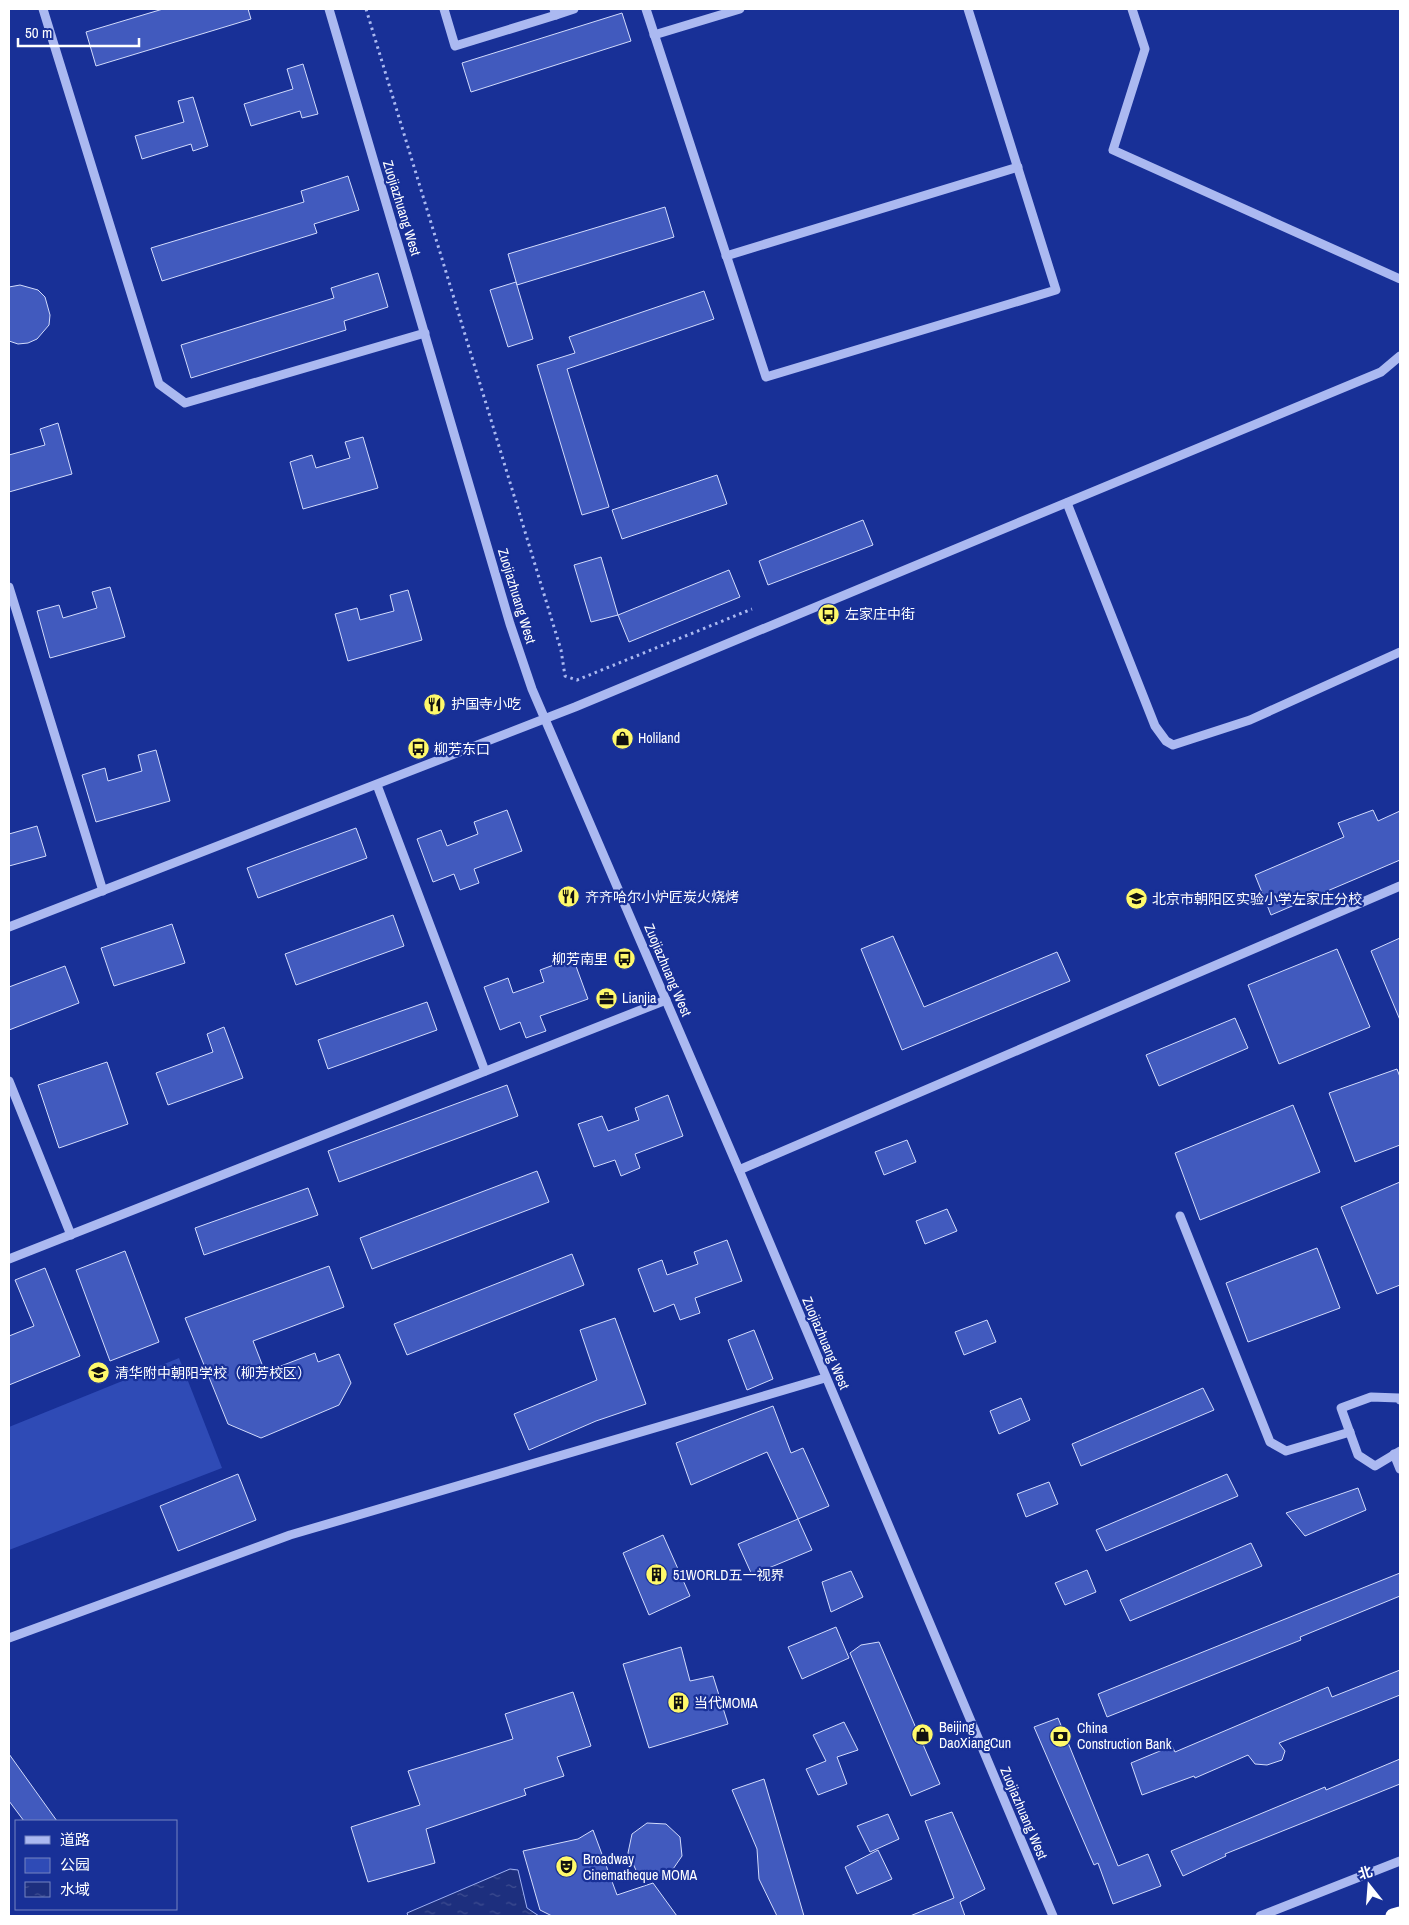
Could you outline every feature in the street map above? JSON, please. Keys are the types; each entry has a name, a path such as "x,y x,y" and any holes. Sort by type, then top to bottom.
{"highway":[{"path":"1393,1916 1400,1914"}],"street":[{"path":"43,9 159,384 185,403 425,333"},
{"name":"Zuojiazhuang West","path":"329,9 510,624 546,719 739,1170 1052,1916"},
{"path":"444,9 456,46 555,12 574,9"},
{"path":"646,9 766,377 1056,290 968,9"},
{"path":"654,35 740,9"},
{"path":"1132,9 1145,50 1113,150 1400,278"},
{"path":"726,256 1018,167"},
{"path":"9,927 546,719 1382,372 1400,356"},
{"path":"1067,503 1155,726 1166,741 1173,745 1250,720 1400,652"},
{"path":"9,587 102,891"},
{"path":"377,785 485,1071"},
{"path":"739,1170 1400,886"},
{"path":"9,1259 666,1000"},
{"path":"9,1081 71,1234"},
{"path":"1180,1216 1270,1442 1286,1451 1350,1432"},
{"path":"9,1638 290,1535 825,1378"},
{"path":"1400,1400 1399,1398 1371,1397 1341,1408 1358,1455 1375,1466 1397,1452 1400,1469"},
{"path":"1260,1916 1400,1861"}],"path":[{"path":"366,9 561,650 566,676 577,680 752,608"}],"green space":[{"path":"179,1358 222,1468 9,1550 9,1427"}],"water":[{"path":"510,1869 518,1870 527,1908 539,1916 408,1916 407,1913"}],"building":[{"path":"163,9 248,9 251,19 96,66 86,32"},
{"path":"622,13 631,41 471,92 462,63"},
{"path":"303,64 318,114 302,118 300,111 251,126 244,104 293,89 287,69"},
{"path":"193,97 208,146 193,151 191,144 142,159 135,136 184,122 178,101"},
{"path":"348,176 359,210 314,224 317,233 162,281 151,248 304,202 301,191"},
{"path":"665,207 674,237 517,285 508,254"},
{"path":"378,273 388,307 344,321 346,330 191,378 181,345 334,298 331,288"},
{"path":"516,282 533,339 508,347 490,290"},
{"path":"20,285 38,290 45,297 50,315 49,325 37,339 28,343 18,344 9,341 9,287"},
{"path":"704,291 714,319 567,369 609,507 582,515 537,365 575,353 569,337"},
{"path":"58,423 72,474 9,492 9,455 45,445 40,429"},
{"path":"363,437 378,488 303,509 290,462 312,455 316,468 350,458 345,442"},
{"path":"717,475 727,504 622,539 612,510"},
{"path":"863,520 873,545 768,585 759,561"},
{"path":"601,557 618,615 591,622 574,565"},
{"path":"729,570 740,597 629,642 618,615"},
{"path":"110,587 125,637 50,658 37,611 59,605 63,618 97,608 92,592"},
{"path":"408,590 422,640 348,661 335,614 357,608 360,620 394,611 390,595"},
{"path":"156,750 170,801 96,822 82,775 105,768 108,781 142,771 138,755"},
{"path":"507,810 522,851 474,869 479,883 460,890 454,874 433,882 417,839 441,830 447,846 478,834 474,822"},
{"path":"1373,810 1378,821 1400,811 1400,860 1271,915 1255,875 1344,837 1338,823"},
{"path":"37,826 46,856 9,866 9,834"},
{"path":"356,828 367,858 258,898 247,868"},
{"path":"393,915 404,946 296,985 285,954"},
{"path":"172,924 185,963 114,986 101,948"},
{"path":"893,936 924,1007 1057,952 1070,981 902,1050 861,949"},
{"path":"1400,938 1400,1020 1371,951"},
{"path":"1337,949 1370,1027 1279,1064 1248,985"},
{"path":"573,958 588,999 540,1016 546,1031 526,1038 520,1022 500,1030 484,987 508,978 513,993 544,982 540,970"},
{"path":"65,966 79,1003 9,1030 9,987"},
{"path":"427,1002 437,1030 328,1069 318,1040"},
{"path":"1235,1018 1248,1048 1159,1086 1146,1055"},
{"path":"224,1027 243,1078 168,1105 156,1073 213,1052 207,1034"},
{"path":"107,1062 128,1124 59,1148 38,1085"},
{"path":"1397,1069 1400,1077 1400,1145 1355,1162 1329,1093"},
{"path":"507,1085 518,1116 339,1182 328,1151"},
{"path":"668,1095 683,1136 635,1154 640,1168 621,1176 615,1160 594,1167 578,1124 602,1116 608,1131 639,1120 635,1108"},
{"path":"1293,1105 1320,1172 1200,1220 1175,1153"},
{"path":"907,1140 916,1162 884,1175 875,1152"},
{"path":"537,1171 549,1202 372,1269 360,1238"},
{"path":"1400,1182 1400,1285 1377,1294 1341,1207"},
{"path":"308,1188 318,1215 204,1255 195,1228"},
{"path":"947,1209 957,1231 925,1244 916,1221"},
{"path":"727,1240 742,1281 695,1298 700,1313 680,1320 674,1304 654,1312 638,1269 662,1260 667,1275 698,1264 694,1252"},
{"path":"1317,1248 1340,1308 1248,1342 1226,1283"},
{"path":"125,1251 159,1342 110,1361 76,1270"},
{"path":"572,1254 584,1285 407,1355 394,1324"},
{"path":"329,1266 344,1307 253,1341 265,1372 315,1353 318,1362 339,1354 351,1383 339,1405 261,1438 228,1424 185,1318"},
{"path":"45,1268 80,1356 9,1385 9,1336 34,1326 15,1280"},
{"path":"615,1318 646,1404 596,1421 529,1450 514,1414 597,1380 580,1330"},
{"path":"987,1320 996,1342 964,1355 955,1332"},
{"path":"754,1330 773,1379 747,1390 728,1340"},
{"path":"1203,1388 1214,1410 1081,1466 1072,1444"},
{"path":"1021,1398 1030,1420 999,1434 990,1411"},
{"path":"773,1406 791,1453 803,1448 829,1506 798,1519 767,1452 691,1485 676,1443"},
{"path":"238,1474 256,1520 178,1551 160,1506"},
{"path":"1227,1474 1238,1496 1106,1551 1096,1530"},
{"path":"1049,1482 1058,1504 1026,1517 1017,1494"},
{"path":"1358,1488 1366,1510 1305,1536 1286,1513"},
{"path":"798,1519 812,1550 752,1575 738,1544"},
{"name":"51WORLD五一视界","path":"663,1535 690,1596 649,1615 623,1553"},
{"path":"1251,1543 1262,1566 1130,1621 1120,1600"},
{"path":"1087,1570 1096,1592 1065,1605 1055,1583"},
{"path":"851,1571 863,1597 831,1612 822,1582"},
{"path":"1400,1573 1400,1596 1300,1637 1301,1640 1107,1717 1098,1694"},
{"path":"836,1627 849,1658 802,1679 788,1647"},
{"path":"879,1642 940,1784 911,1796 850,1653 861,1645"},
{"name":"当代MOMA","path":"681,1647 690,1681 713,1676 728,1724 649,1748 623,1664"},
{"path":"1400,1670 1400,1695 1279,1743 1285,1751 1282,1760 1267,1765 1255,1764 1248,1755 1195,1778 1194,1776 1142,1795 1131,1763 1172,1746 1175,1752 1328,1687 1332,1697"},
{"path":"573,1692 591,1746 557,1757 564,1776 524,1789 526,1795 426,1829 435,1863 368,1882 351,1827 420,1805 408,1771 513,1739 505,1714"},
{"path":"1058,1718 1118,1866 1148,1854 1161,1886 1113,1904 1098,1863 1094,1865 1034,1727"},
{"path":"844,1722 858,1750 837,1757 847,1784 818,1795 806,1769 826,1761 813,1735"},
{"path":"9,1754 56,1820 23,1820 9,1801"},
{"path":"1400,1759 1400,1784 1225,1854 1226,1856 1183,1876 1171,1851 1325,1787 1326,1790"},
{"path":"764,1779 804,1916 777,1916 759,1879 757,1849 732,1790"},
{"path":"952,1812 985,1889 960,1902 965,1916 910,1916 954,1898 925,1821"},
{"path":"888,1814 899,1839 870,1852 857,1826"},
{"path":"647,1823 666,1824 680,1837 682,1856 671,1872 641,1881 628,1853 632,1834"},
{"name":"Broadway Cinematheque MOMA","path":"593,1830 617,1895 653,1883 677,1916 552,1916 540,1910 523,1851 578,1839"},
{"path":"878,1850 892,1879 857,1894 845,1867"}],"place":[{"name":"左家庄中街","path":"829,614"},
{"name":"护国寺小吃","path":"435,704"},
{"name":"Holiland","path":"622,738"},
{"name":"柳芳东口","path":"418,749"},
{"name":"齐齐哈尔小炉匠炭火烧烤","path":"569,897"},
{"name":"北京市朝阳区实验小学左家庄分校","path":"1136,899"},
{"name":"柳芳南里","path":"624,959"},
{"name":"Lianjia","path":"606,998"},
{"name":"清华附中朝阳学校（柳芳校区）","path":"99,1373"},
{"name":"51WORLD五一视界","path":"657,1575"},
{"name":"当代MOMA","path":"678,1703"},
{"name":"Beijing DaoXiangCun","path":"923,1735"},
{"name":"China Construction Bank","path":"1061,1736"},
{"name":"Broadway Cinematheque MOMA","path":"567,1867"}]}
